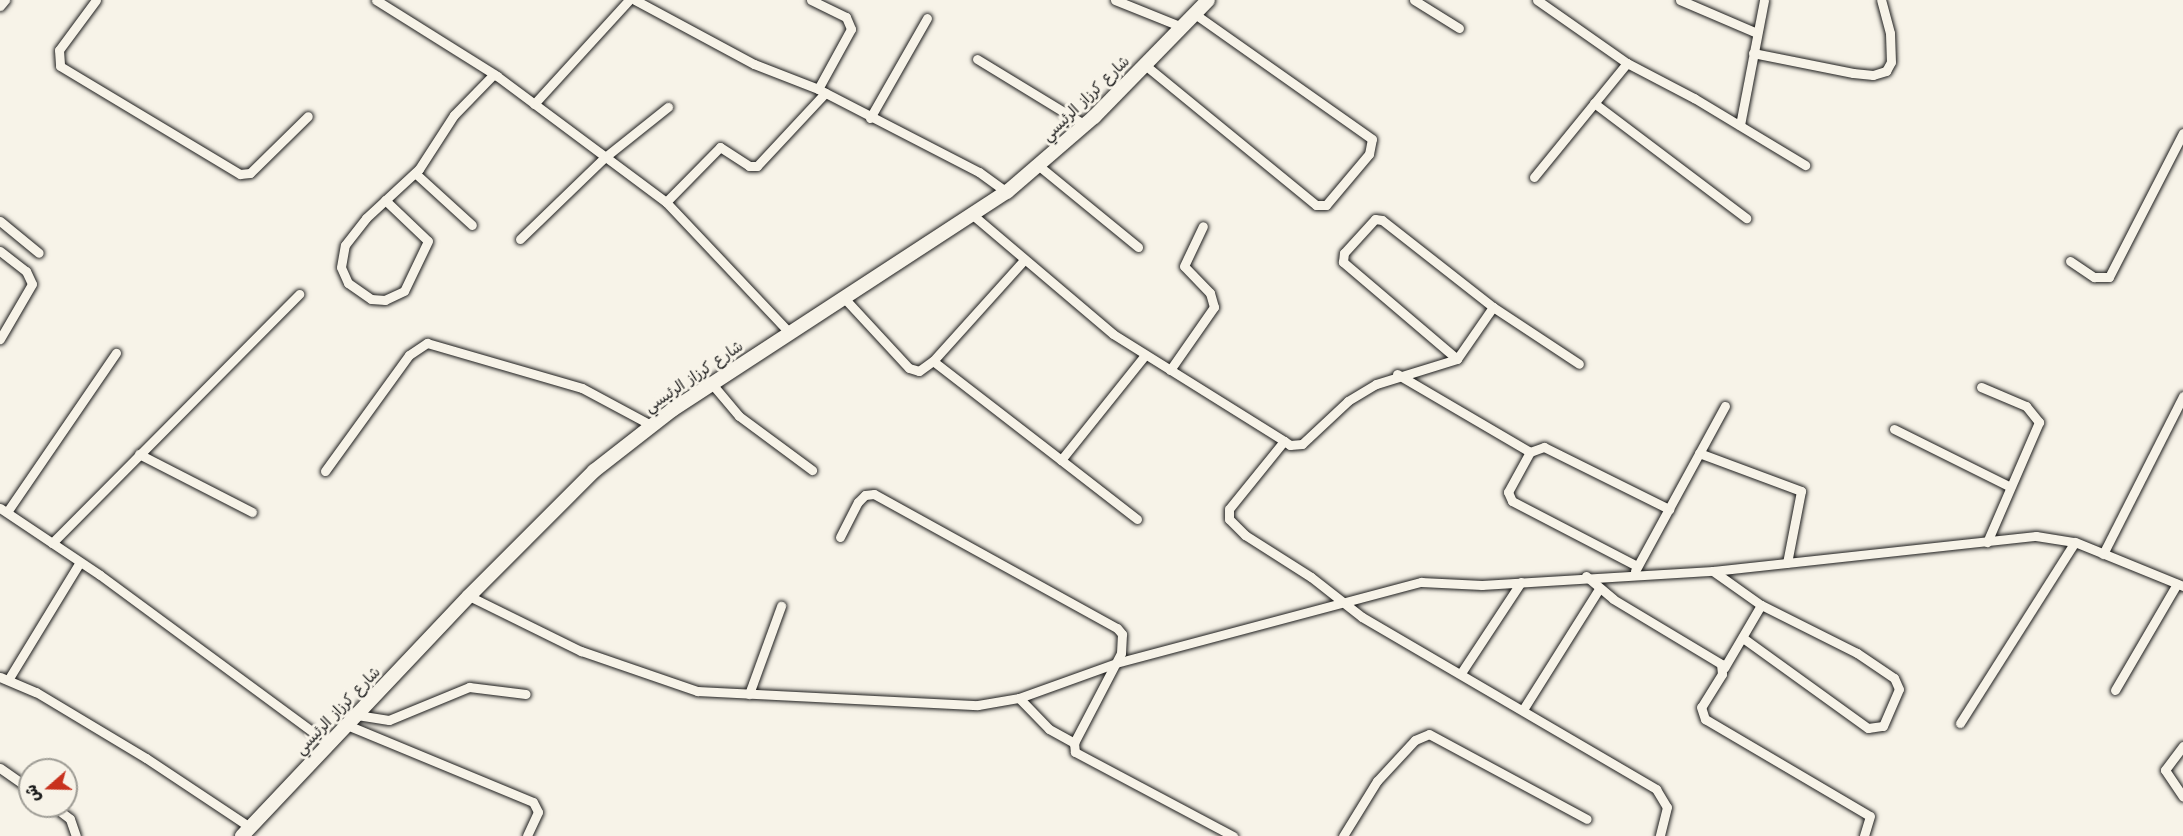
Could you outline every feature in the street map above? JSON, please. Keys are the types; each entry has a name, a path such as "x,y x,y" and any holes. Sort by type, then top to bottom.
{"street":[{"path":"0,6 5,0"},
{"path":"96,0 59,50 60,66 240,174 250,173 308,116"},
{"path":"376,0 494,74 666,202 790,333"},
{"path":"534,104 629,0"},
{"path":"635,0 654,7 754,64 821,91 870,118 980,172 1007,192"},
{"path":"666,202 720,147 749,166 757,166 821,91 851,29 846,17 811,0"},
{"path":"1115,0 1182,27"},
{"name":"شارع كرزاز الرئيسي","path":"246,831 564,499 651,425 974,216 1007,192 1085,125 1208,0"},
{"path":"1414,0 1459,28"},
{"path":"1537,0 1627,63 1740,125 1805,165"},
{"path":"1680,0 1757,33"},
{"path":"1740,125 1764,0"},
{"path":"1753,52 1853,73 1873,75 1886,71 1891,62 1890,33 1881,0"},
{"path":"1145,65 1316,205 1329,202 1369,154 1372,139 1195,14"},
{"path":"870,118 927,18"},
{"path":"977,59 1085,125"},
{"path":"1534,177 1627,63"},
{"path":"385,200 428,241 404,291 385,300 360,294 348,283 340,261 348,239 385,200 415,173 454,116 494,74"},
{"path":"1594,104 1746,218"},
{"path":"520,239 604,158 668,107"},
{"path":"2070,261 2094,277 2109,277 2183,133"},
{"path":"1039,166 1138,247"},
{"path":"415,173 472,225"},
{"path":"974,216 1024,260 1145,355 1290,445 1302,444 1348,401 1397,374 1457,359 1493,307"},
{"path":"1457,359 1343,262 1344,253 1379,218 1493,307 1579,364"},
{"path":"0,221 39,253"},
{"path":"1170,370 1214,307 1210,293 1184,266 1203,226"},
{"path":"0,251 26,271 32,284 0,339"},
{"path":"845,299 909,368 919,371 933,361 1024,260"},
{"path":"52,543 298,294"},
{"path":"325,471 409,355 427,343 572,384 651,425"},
{"path":"116,353 4,510 80,562 329,744"},
{"path":"1061,460 1145,355"},
{"path":"933,361 1137,519"},
{"path":"1397,374 1530,452"},
{"path":"712,384 739,416 812,470"},
{"path":"1981,387 2026,406 2039,422 2009,486 1987,542"},
{"path":"2103,554 2183,396"},
{"path":"1632,576 1725,406"},
{"path":"1894,429 2009,486"},
{"path":"1284,441 1229,509 1229,519 1237,529 1311,577 1340,602 1524,708 1656,789 1667,807 1660,836"},
{"path":"1637,566 1510,499 1508,492 1530,452 1544,447 1669,509"},
{"path":"1700,453 1801,491 1787,562"},
{"path":"139,454 252,512"},
{"path":"840,537 865,495 880,497 1117,628 1123,645 1074,743 1077,755 1233,836"},
{"path":"469,596 552,638 645,675 697,691 978,705 1019,698 1116,663 1421,582 1521,582 1586,576 1632,576 1713,571 1987,542 2016,536 2075,542 2180,585 2115,690"},
{"path":"1960,723 2075,542"},
{"path":"80,562 4,679 36,692 146,758 246,831"},
{"path":"1713,571 1761,605 1857,653 1894,678 1899,689 1883,726 1868,728 1743,638"},
{"path":"1586,576 1599,589 1724,668"},
{"path":"1461,673 1521,582"},
{"path":"1524,708 1599,589"},
{"path":"1761,605 1724,668 1701,714 1758,752 1870,816 1864,836"},
{"path":"749,694 781,606"},
{"path":"357,715 389,720 469,687 526,694"},
{"path":"1019,698 1050,729 1074,743"},
{"path":"347,725 533,802 538,812 527,836"},
{"path":"1343,836 1377,782 1415,740 1429,734 1587,819"},
{"path":"2183,746 2165,770 2183,797"},
{"path":"0,768 18,781"},
{"path":"69,818 76,836"}]}
